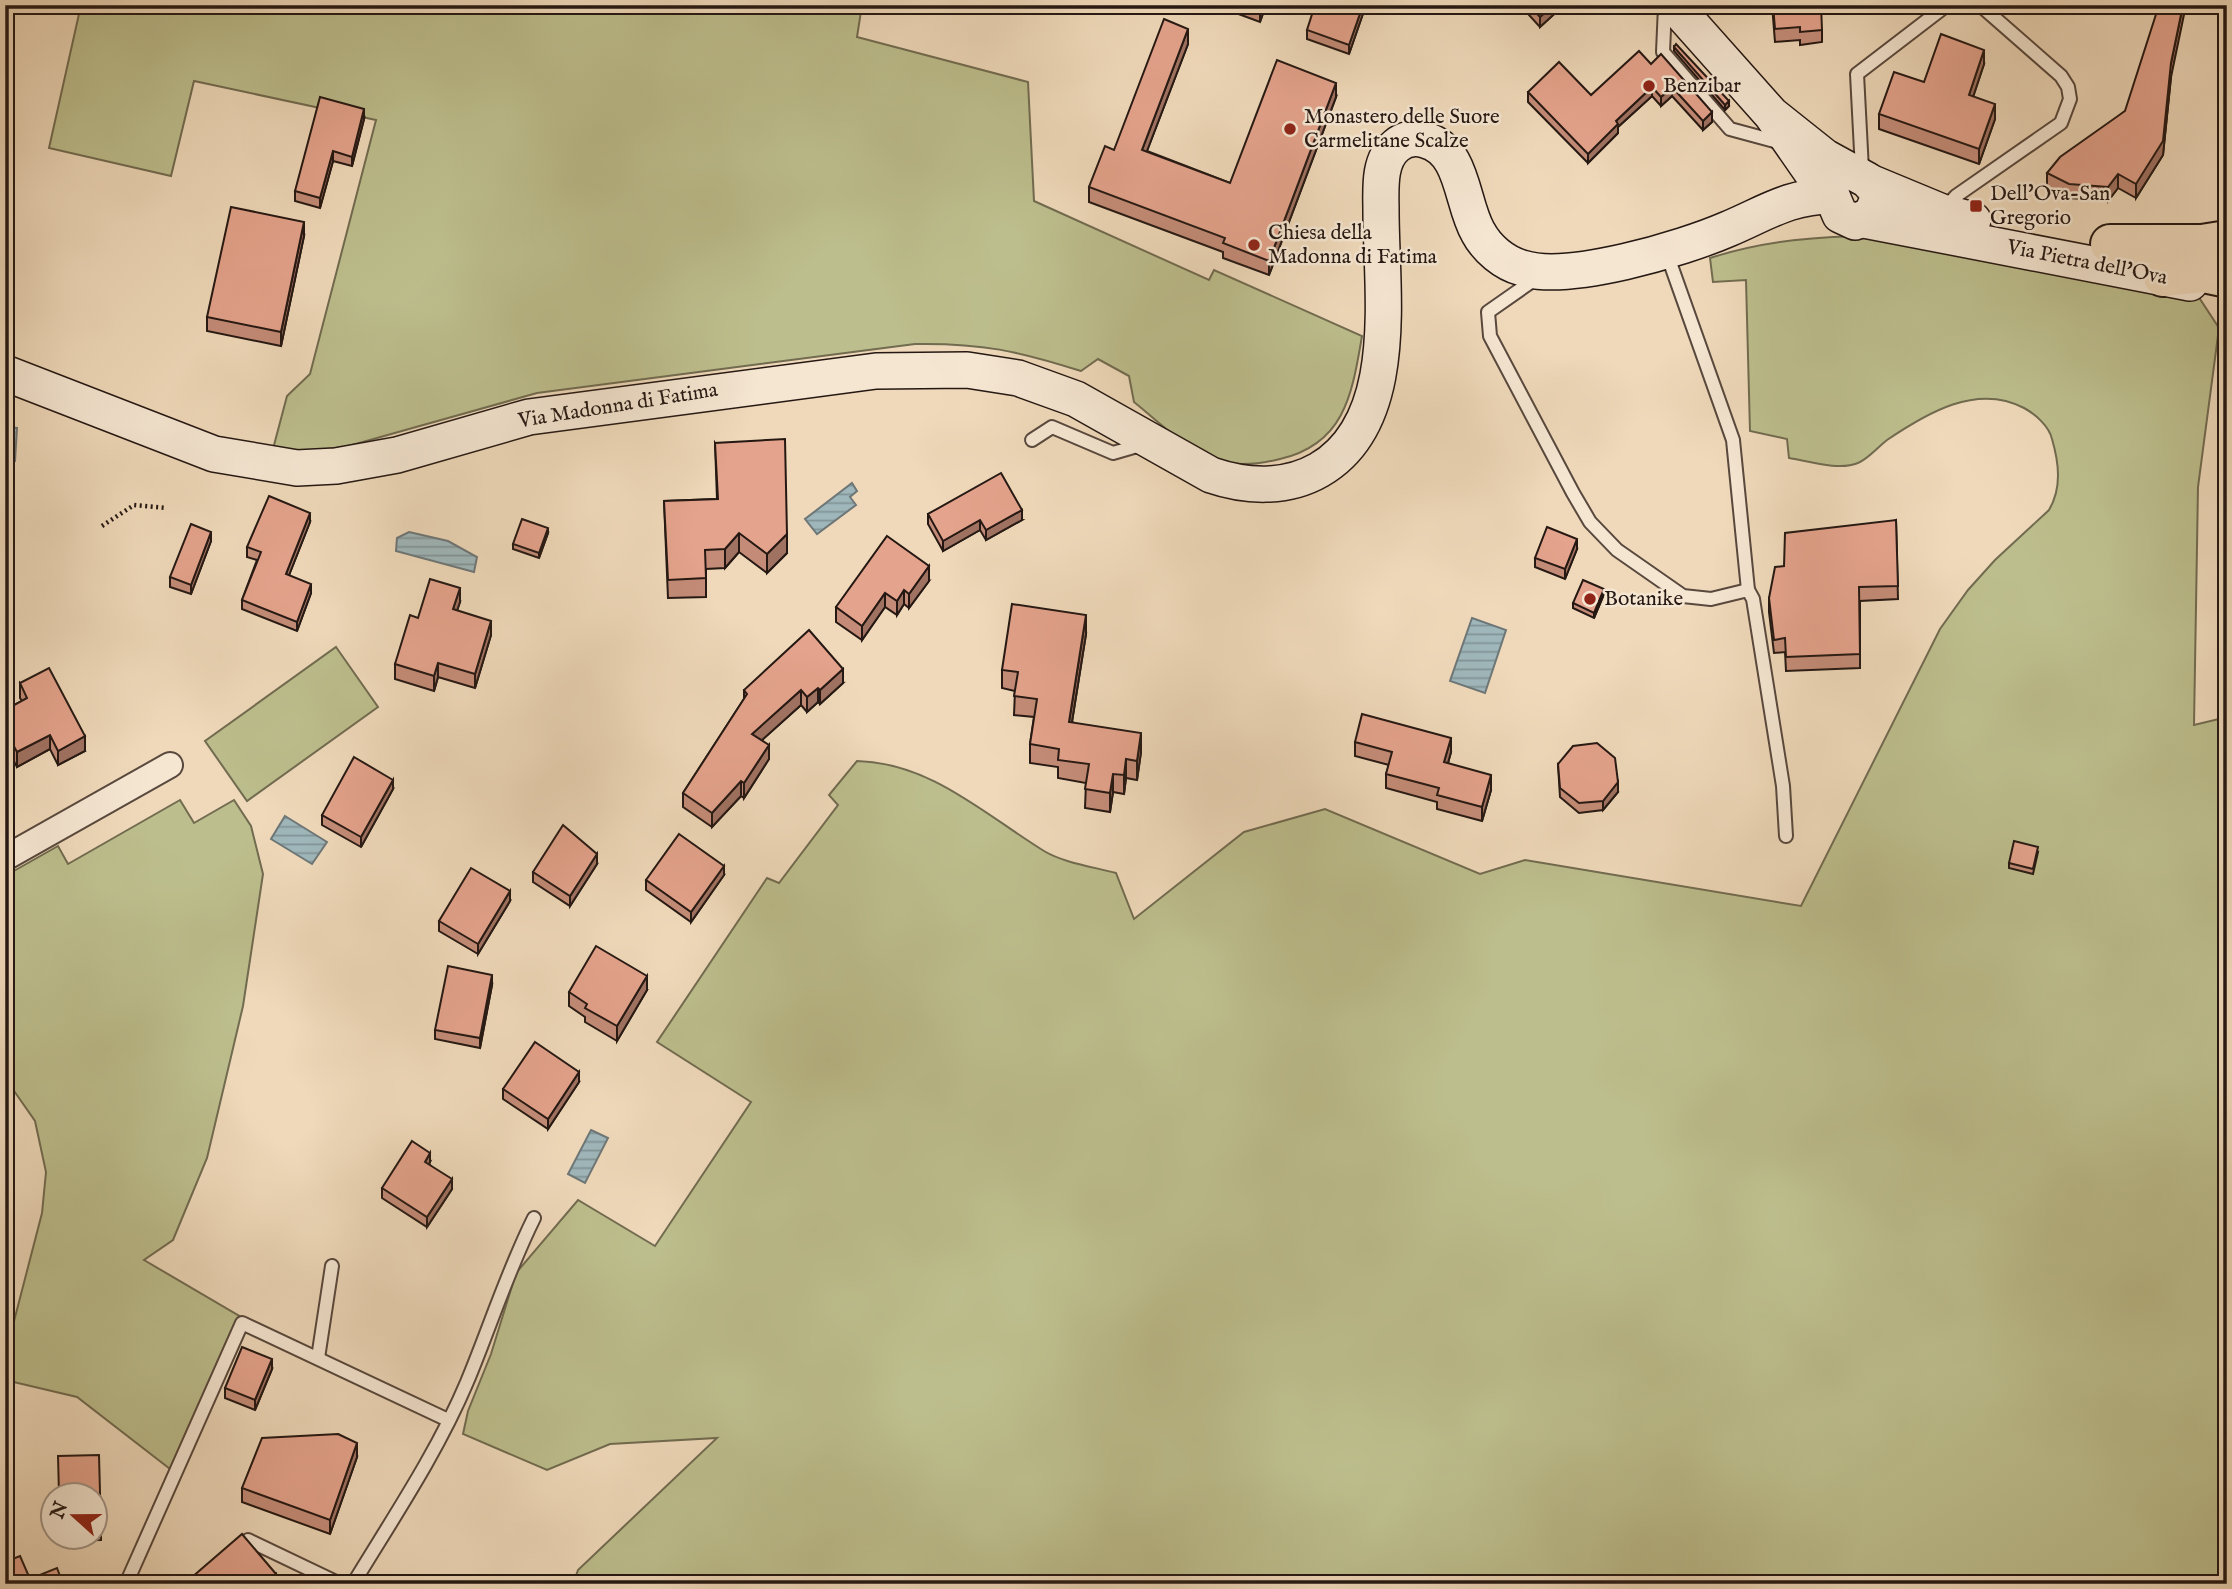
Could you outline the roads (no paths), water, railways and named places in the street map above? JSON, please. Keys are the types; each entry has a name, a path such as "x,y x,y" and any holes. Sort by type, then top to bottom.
{"highway":[{"path":"2110,244 2202,244 2227,240"},
{"path":"2162,277 2203,273 2227,278"}],"main road":[{"path":"1683,10 1771,114 1793,146 1856,196"},
{"path":"1771,114 1825,157 1856,196"},
{"name":"Via Madonna di Fatima","path":"5,373 214,454 296,468 336,466 397,455 529,417 876,370 967,370 1018,378 1076,399 1211,475 1254,485 1311,475 1339,456 1367,418 1380,370 1381,182 1384,166 1397,145 1408,139 1433,142 1449,156 1455,166 1473,222 1487,246 1514,266 1544,273"},
{"path":"1544,273 1596,267 1666,250 1726,230 1804,196 1856,196"},
{"name":"Via Pietra dell'Ova","path":"1856,196 1942,212 1982,223 2175,252 2227,263"},
{"name":"Via Pietra dell'Ova","path":"1856,196 2162,277 2227,290"}],"street":[{"path":"5,858 170,765"}],"lane":[{"path":"1856,196 1857,74 1947,5"},
{"path":"1942,212 1956,196 2061,123 2070,99 2068,87 2061,75 1980,5"},
{"path":"1683,10 1663,52 1730,130 1793,146"},
{"path":"1666,250 1733,440 1748,590 1753,599 1783,786 1786,836"},
{"path":"1544,273 1488,312 1490,336 1590,522 1637,567 1683,596 1711,599 1748,590"},
{"path":"1032,440 1052,427 1113,453 1152,442"},
{"path":"354,1584 467,1382 509,1267 534,1218"},
{"path":"318,1359 332,1266"},
{"path":"126,1584 242,1323 448,1420"},
{"path":"248,1540 340,1584"}],"water":[{"path":"5,427 17,428 15,461 5,460"},
{"path":"852,483 857,491 850,497 856,505 817,534 805,519"},
{"path":"409,532 448,541 477,557 474,572 396,551 397,538"},
{"path":"1472,618 1506,630 1485,693 1450,681"},
{"path":"285,816 327,842 312,864 271,839"},
{"path":"591,1130 608,1138 585,1183 568,1174"}],"place":[{"name":"Benzibar","path":"1649,86"},
{"name":"Monastero delle Suore Carmelitane Scalze","path":"1290,129"},
{"name":"Dell'Ova-San Gregorio","path":"1976,206"},
{"name":"Chiesa della Madonna di Fatima","path":"1254,245"},
{"name":"Botanike","path":"1590,599"}]}
